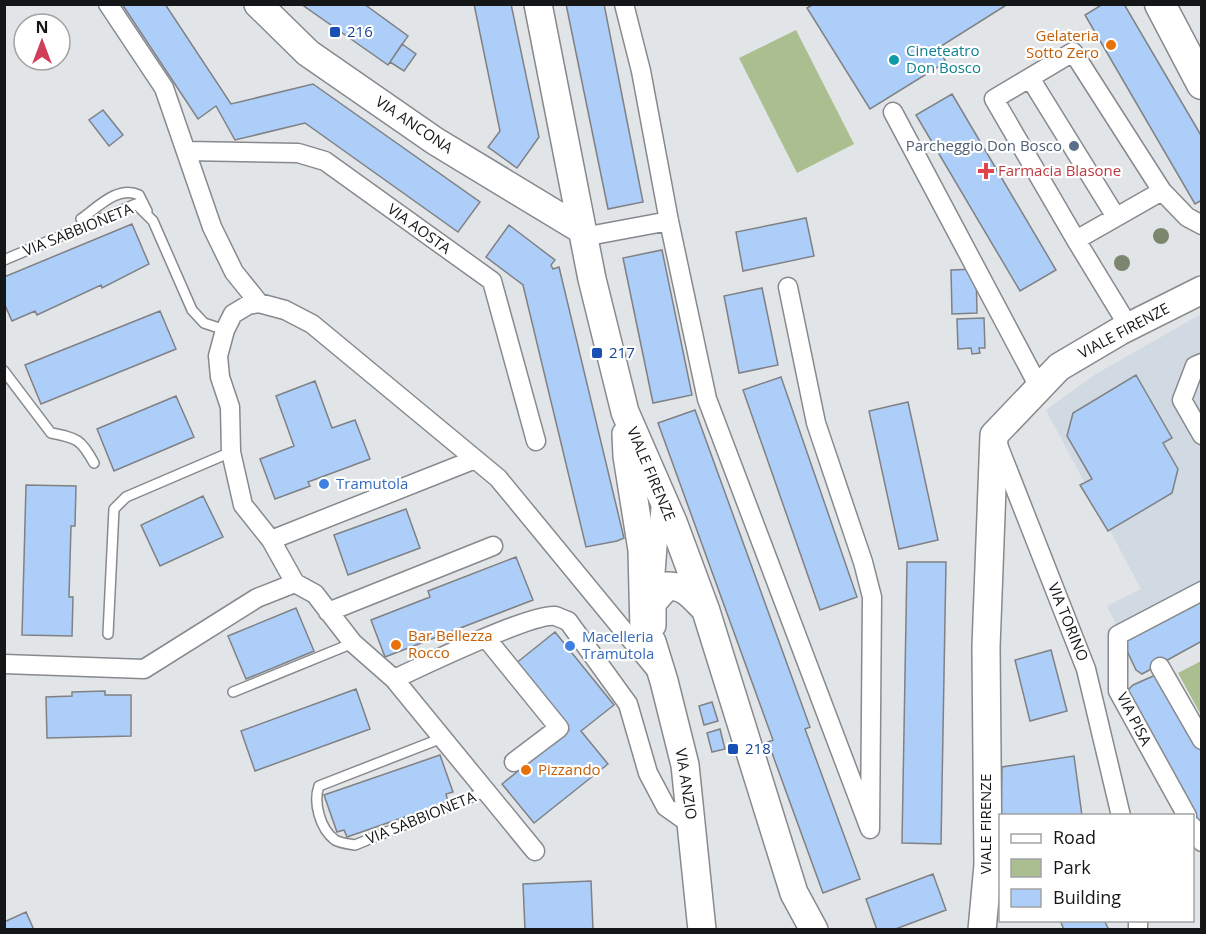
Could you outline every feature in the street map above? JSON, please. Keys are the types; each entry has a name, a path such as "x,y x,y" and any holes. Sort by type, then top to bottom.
{"main road":[{"name":"VIA ANCONA","path":"258,4 308,53 435,141 582,234"},
{"name":"VIALE FIRENZE","path":"538,4 582,234 625,412 661,501 673,522 706,611 794,893 814,930"},
{"path":"1160,4 1202,84"},
{"path":"1170,4 1202,47"},
{"name":"VIALE FIRENZE","path":"982,930 987,865 986,647 994,435 1059,367 1129,327 1202,290"},
{"name":"VIA ANZIO","path":"625,412 627,456 642,550 644,630 652,642 664,681 685,765 702,930"},
{"path":"652,642 652,603 667,586 678,585 706,611"}],"street":[{"path":"108,4 164,88 212,227 234,272 259,303 285,310 312,324 473,460 498,478 664,681"},
{"path":"624,4 641,71 669,221 707,399 870,829 872,597 863,562 816,423 788,287"},
{"path":"1129,327 994,99 1073,52 1162,190 1187,218 1202,225"},
{"path":"1030,78 1116,217"},
{"path":"893,112 1040,387"},
{"name":"VIA AOSTA","path":"187,151 298,153 325,161 492,281 536,441"},
{"path":"1076,240 1162,190"},
{"path":"582,234 669,221"},
{"name":"VIA SABBIONETA","path":"259,303 248,305 233,314 225,330 218,356 220,377 230,407 231,452 243,505 271,540 295,583 315,594 353,644 394,679 484,792 535,851"},
{"path":"1202,363 1195,366 1182,400 1202,435"},
{"name":"VIA TORINO","path":"994,435 1086,669 1122,814"},
{"path":"271,540 473,460"},
{"path":"652,603 661,501"},
{"path":"328,612 493,546"},
{"path":"4,664 144,669 257,598 295,583"},
{"name":"VIA PISA","path":"1186,814 1118,691 1118,635 1202,591"},
{"path":"394,679 486,638 544,617 555,616 568,621 628,704 648,773 666,807 693,826"},
{"path":"486,638 559,728 514,762"},
{"path":"1160,667 1202,740"},
{"path":"1194,829 1202,842"}],"lane":[{"path":"81,219 114,196 132,192 139,195 153,221"},
{"name":"VIA SABBIONETA","path":"4,260 136,204 153,221 192,310 204,322 225,330"},
{"path":"4,371 51,433 76,438 85,447 94,464"},
{"path":"108,634 114,509 126,497 231,452"},
{"path":"233,692 353,644"},
{"name":"VIA SABBIONETA","path":"442,738 319,786 315,798 325,829 336,841 355,845 484,792"}],"shaded area":[{"path":"1201,314 1201,582 1117,626 1107,606 1141,589 1046,410 1096,374"}],"green space":[{"path":"796,30 854,144 797,173 739,58"},
{"path":"1201,661 1201,715 1178,673"}],"building":[{"path":"122,4 165,4 231,104 313,84 480,202 458,232 305,123 235,140 216,106 198,119"},
{"path":"301,4 364,4 408,36 388,65"},
{"path":"474,4 511,4 539,137 517,168 488,147 500,131"},
{"path":"566,4 604,4 643,202 608,209"},
{"path":"814,4 1008,4 938,48 946,62 870,109 807,8"},
{"path":"1103,4 1124,4 1202,137 1202,200 1195,204 1085,15"},
{"path":"402,44 416,54 404,71 390,62"},
{"path":"952,94 1056,270 1020,291 916,115"},
{"path":"103,110 123,135 109,146 89,120"},
{"path":"806,218 814,256 743,271 736,232"},
{"path":"132,224 149,264 102,288 101,285 37,315 35,311 12,321 4,303 4,277"},
{"path":"509,225 555,260 551,265 553,269 559,267 624,538 617,541 586,547 523,285 486,257"},
{"path":"662,250 692,395 653,403 623,258"},
{"path":"976,269 977,313 952,314 951,270"},
{"path":"762,288 778,365 739,373 724,296"},
{"path":"160,311 176,349 41,404 25,365"},
{"path":"984,318 985,348 979,348 980,353 972,354 971,348 958,349 957,319"},
{"path":"1136,375 1172,438 1163,443 1178,469 1172,493 1108,531 1080,485 1092,479 1067,436 1073,413"},
{"path":"781,377 857,597 820,610 743,390"},
{"path":"315,381 332,428 355,420 370,459 308,482 310,486 275,499 260,459 294,446 276,396"},
{"path":"176,396 194,437 114,471 97,429"},
{"path":"908,402 938,540 899,549 869,411"},
{"path":"695,410 810,727 805,729 860,879 823,893 768,742 773,740 658,423"},
{"path":"26,485 76,486 75,526 71,526 69,597 73,597 72,636 22,635"},
{"path":"203,496 223,537 160,566 141,525"},
{"path":"406,509 420,548 348,575 334,535"},
{"path":"516,557 533,600 385,657 371,620 430,597 428,591"},
{"path":"907,562 946,562 941,844 902,843"},
{"path":"1202,596 1202,641 1142,674 1136,670 1122,640"},
{"path":"296,608 314,651 246,679 228,636"},
{"path":"555,632 614,705 581,731 608,764 534,823 502,784 569,730 515,664"},
{"path":"1051,650 1067,711 1030,721 1015,660"},
{"path":"1160,673 1202,748 1202,830 1126,692 1133,685"},
{"path":"356,689 370,729 255,771 241,731"},
{"path":"105,691 105,695 131,695 131,736 47,738 46,697 72,696 72,692"},
{"path":"712,702 718,721 704,725 699,706"},
{"path":"720,729 725,749 712,752 707,733"},
{"path":"440,755 453,792 446,794 448,802 347,837 344,830 337,832 324,795"},
{"path":"1074,756 1082,814 1001,814 1002,767"},
{"path":"933,874 946,910 893,930 877,930 866,899"},
{"path":"591,881 593,930 525,930 523,884"},
{"path":"26,912 34,930 4,930 4,922"},
{"path":"1061,922 1105,922 1109,930 1064,930"}],"place":[{"name":"216","path":"335,32"},
{"name":"Gelateria Sotto Zero","path":"1111,45"},
{"name":"Cineteatro Don Bosco","path":"894,60"},
{"name":"Parcheggio Don Bosco","path":"1074,146"},
{"name":"Farmacia Blasone","path":"986,171"},
{"name":"217","path":"597,353"},
{"name":"Tramutola","path":"324,484"},
{"name":"Bar Bellezza Rocco","path":"396,645"},
{"name":"Macelleria Tramutola","path":"570,646"},
{"name":"218","path":"733,749"},
{"name":"Pizzando","path":"526,770"}]}
